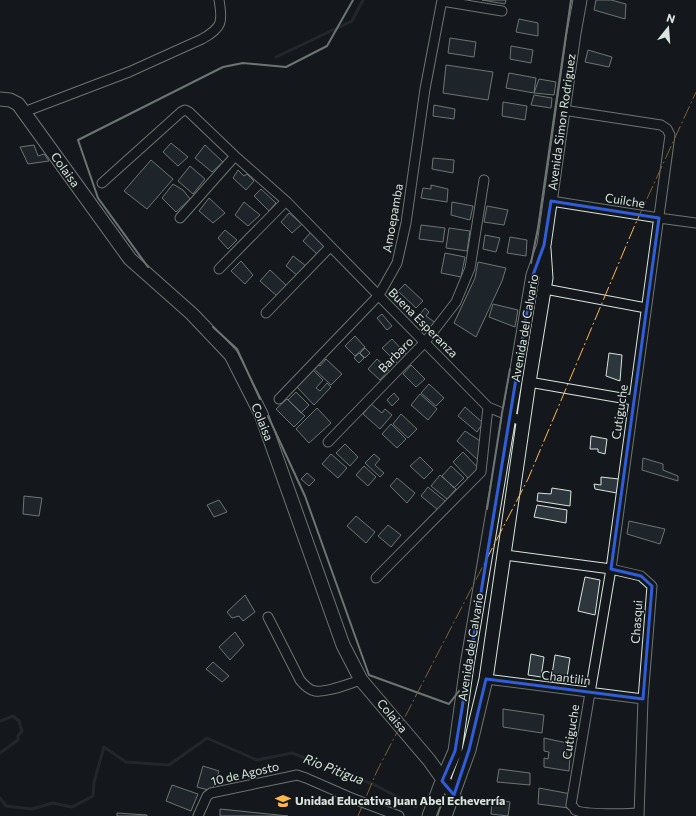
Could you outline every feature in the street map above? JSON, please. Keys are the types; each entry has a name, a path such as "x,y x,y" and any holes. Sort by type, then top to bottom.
{"street":[{"path":"24,112 130,72 211,34 219,25 222,16 219,0"},
{"name":"Avenida Simon Rodriguez","path":"544,245 562,110 580,0"},
{"path":"442,1 502,11"},
{"name":"Amoepamba","path":"279,399 378,295 397,263 404,229 425,89 442,1"},
{"name":"Colaisa","path":"0,99 10,100 18,104 130,259 192,314 231,355 261,414 343,645 362,680 429,760 454,795"},
{"name":"Buena Esperanza","path":"102,183 181,112 185,110 190,112 235,156 286,201 488,407"},
{"name":"Cutiguche","path":"562,110 661,125 667,129 670,135 611,570 571,805 575,810 584,812 639,815"},
{"path":"180,218 235,156"},
{"name":"Barbaro","path":"328,442 425,342 456,302 470,268 484,180"},
{"path":"219,269 286,201"},
{"name":"Cuilche","path":"551,201 696,223"},
{"name":"Avenida del Calvario","path":"446,816 469,750 486,679 529,382 545,289 546,278 544,245"},
{"name":"Avenida del Calvario","path":"429,816 442,780 455,751 469,658 533,275 544,245"},
{"path":"266,313 330,246"},
{"path":"545,289 646,308"},
{"path":"529,382 634,400"},
{"path":"376,578 481,472 488,407 524,422"},
{"name":"Chasqui","path":"505,555 611,570 641,576 652,586 643,699 639,815"},
{"path":"268,617 300,680 307,688 316,691 328,690 362,680"},
{"name":"Chantilin","path":"486,679 643,699"},
{"name":"10 de Agosto","path":"198,816 207,796 211,793 297,776 306,778 354,799 399,816"}],"highlighted area":[{"path":"551,201 659,218 611,569 641,576 652,586 643,699 486,679 469,750 454,795 442,781 455,751 533,275 544,245"}],"building":[{"path":"482,0 506,0 505,4"},
{"path":"596,0 611,0 626,4 625,19 594,10"},
{"path":"519,19 538,23 538,36 516,32"},
{"path":"450,38 476,42 474,57 448,53"},
{"path":"511,46 533,50 531,63 510,59"},
{"path":"588,50 612,57 609,67 585,62"},
{"path":"446,65 493,72 488,100 443,93"},
{"path":"509,73 536,78 534,93 506,88"},
{"path":"539,79 556,82 554,95 534,93"},
{"path":"534,95 552,98 551,108 531,105"},
{"path":"503,102 527,106 525,120 502,116"},
{"path":"434,105 455,109 454,119 433,116"},
{"path":"171,143 188,157 178,166 163,152"},
{"path":"34,145 38,156 44,154 49,161 28,164 20,147"},
{"path":"205,145 223,162 212,172 195,158"},
{"path":"433,158 454,160 453,173 432,169"},
{"path":"151,160 173,179 147,209 124,191"},
{"path":"190,166 205,179 193,194 178,181"},
{"path":"238,170 244,176 247,174 254,181 246,190 233,178"},
{"path":"173,184 183,190 190,199 176,212 162,198"},
{"path":"431,185 448,189 447,202 421,198 423,188 431,189"},
{"path":"261,189 276,203 269,211 254,196"},
{"path":"209,198 225,213 213,223 199,211"},
{"path":"244,202 260,215 248,226 235,215"},
{"path":"452,202 473,206 470,220 451,215"},
{"path":"487,206 508,210 504,225 484,222"},
{"path":"289,213 302,224 292,233 281,222"},
{"path":"421,225 445,228 443,242 419,239"},
{"path":"449,228 470,231 467,251 446,248"},
{"path":"225,230 237,240 228,249 218,238"},
{"path":"312,231 327,246 318,255 303,241"},
{"path":"485,235 500,238 496,252 483,249"},
{"path":"510,237 527,240 526,256 507,253"},
{"path":"445,253 465,257 461,277 441,273"},
{"path":"293,256 306,266 298,276 286,266"},
{"path":"241,261 253,275 245,284 231,271"},
{"path":"478,262 506,268 502,281 476,337 454,323 475,278"},
{"path":"270,270 287,286 277,296 260,281"},
{"path":"405,284 423,301 416,308 398,291"},
{"path":"493,304 518,310 515,327 489,317"},
{"path":"425,308 429,312 426,316 437,324 431,330 416,319"},
{"path":"382,314 392,326 387,330 377,318"},
{"path":"355,336 365,347 355,356 345,346"},
{"path":"392,339 407,355 398,364 382,348"},
{"path":"365,348 370,353 365,358 360,353"},
{"path":"359,353 364,358 359,363 354,358"},
{"path":"609,353 622,355 620,381 606,376"},
{"path":"326,359 342,374 331,385 312,367 316,363 320,366"},
{"path":"377,359 389,370 380,380 368,369"},
{"path":"411,365 425,379 416,387 403,374"},
{"path":"313,370 323,380 316,388 320,391 327,383 331,387 314,405 297,387"},
{"path":"429,384 444,398 436,406 421,393"},
{"path":"296,392 309,405 301,413 288,400"},
{"path":"394,393 399,399 392,406 387,400"},
{"path":"420,394 437,409 428,420 411,405"},
{"path":"287,399 305,416 294,427 276,409"},
{"path":"371,404 382,413 385,409 392,415 380,429 363,414"},
{"path":"465,407 483,423 477,432 458,416"},
{"path":"317,408 331,423 309,443 296,429"},
{"path":"401,414 417,429 408,438 393,424"},
{"path":"391,424 406,439 397,448 382,434"},
{"path":"465,431 480,441 478,460 457,441"},
{"path":"591,436 607,439 605,454 598,452 598,449 590,449"},
{"path":"345,444 358,457 350,466 336,453"},
{"path":"463,452 479,469 468,478 453,462"},
{"path":"331,454 347,468 338,478 322,464"},
{"path":"374,454 380,459 375,465 384,473 380,477 365,463"},
{"path":"420,457 433,470 424,479 410,466"},
{"path":"643,458 663,464 663,470 678,476 678,481 642,470"},
{"path":"364,466 376,477 368,486 356,475"},
{"path":"451,466 464,478 454,488 442,476"},
{"path":"307,473 315,480 309,486 301,479"},
{"path":"440,475 456,489 447,499 431,486"},
{"path":"601,477 619,479 617,493 595,489 594,484 601,485"},
{"path":"397,478 415,493 407,503 390,486"},
{"path":"428,487 445,501 438,510 421,496"},
{"path":"552,488 571,491 570,506 537,501 538,493 551,494"},
{"path":"24,496 42,498 39,516 23,514"},
{"path":"219,500 227,512 214,517 207,505"},
{"path":"537,505 567,510 566,523 534,517"},
{"path":"356,516 375,532 366,543 347,526"},
{"path":"629,521 665,529 660,544 627,534"},
{"path":"388,525 401,535 391,547 378,536"},
{"path":"585,577 600,580 595,615 578,611"},
{"path":"245,595 255,612 243,621 239,616 232,618 227,612"},
{"path":"235,632 244,645 230,660 219,647"},
{"path":"531,654 544,657 541,677 528,675"},
{"path":"555,655 570,658 566,684 551,681"},
{"path":"213,662 229,676 222,682 206,669"},
{"path":"503,709 544,715 542,733 503,727"},
{"path":"544,738 567,743 566,755 570,757 569,771 544,767 544,758 548,759 549,752 544,751"},
{"path":"203,766 219,771 212,791 197,787"},
{"path":"499,769 530,773 530,785 497,782"},
{"path":"172,785 198,794 191,811 166,801"},
{"path":"539,788 571,794 569,808 538,804"},
{"path":"492,799 510,802 508,816 491,814"},
{"path":"220,809 288,816 220,816"},
{"path":"117,813 147,815 147,816 117,816"}],"waterway":[{"path":"276,57 352,21 363,0"},
{"name":"Rio Pitigua","path":"0,721 13,716 19,721 22,731 18,736 18,740 0,753"},
{"name":"Rio Pitigua","path":"0,798 6,806 32,809 53,803 72,807 93,796 94,782 104,747 126,762 169,765 207,738 257,760 292,753 375,785 416,807"}],"wall":[{"path":"148,267 98,198 78,140 223,67 243,63 286,67 327,46 353,0"},
{"path":"531,263 538,228 571,0"},
{"path":"213,327 237,349 260,399"},
{"path":"487,509 510,369"},
{"path":"268,416 305,496 369,675 449,704 459,691"}],"power":[{"path":"358,816 377,771 528,479 634,227 696,92"}],"place":[{"name":"Unidad Educativa Juan Abel Echeverría","path":"283,801"}]}
